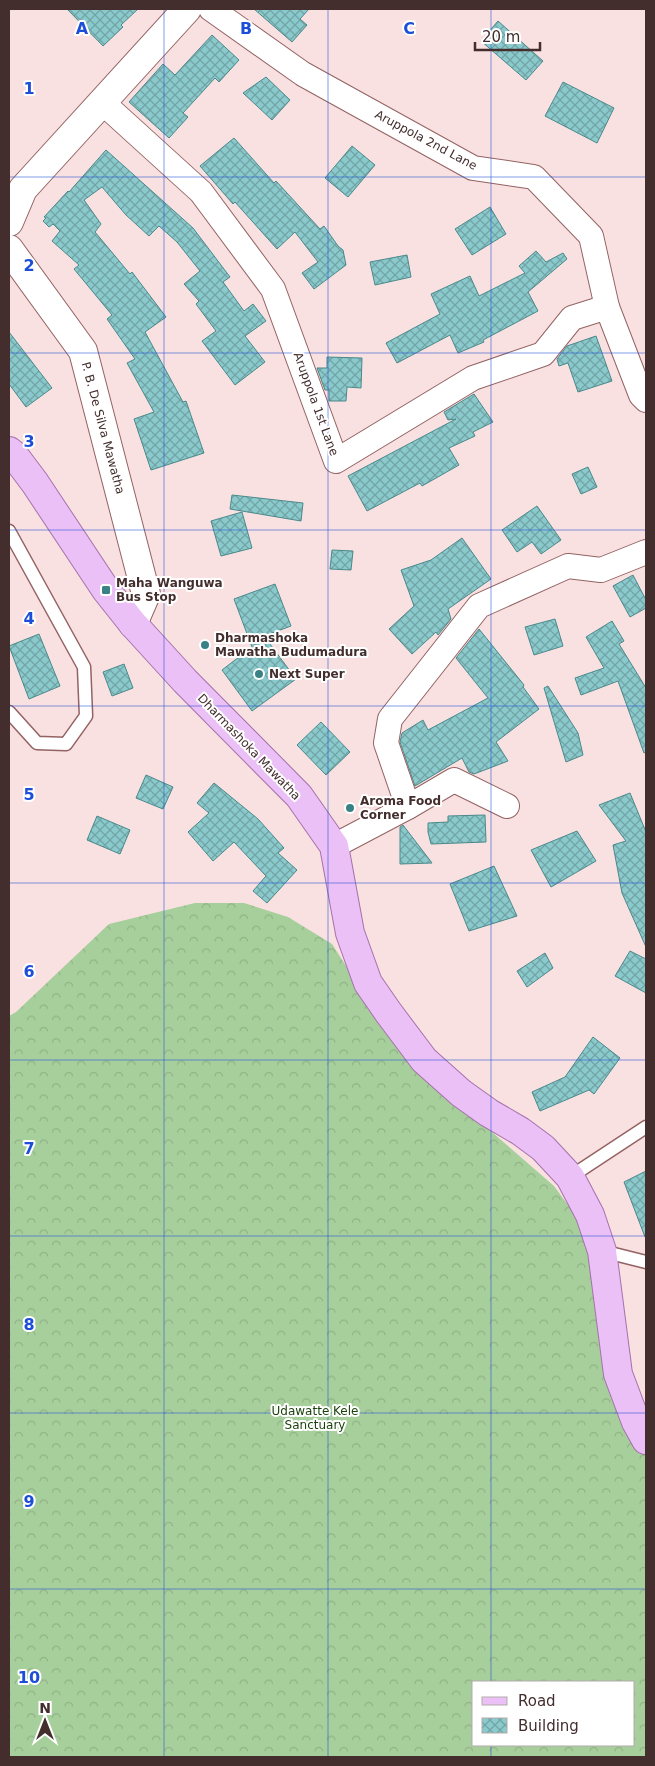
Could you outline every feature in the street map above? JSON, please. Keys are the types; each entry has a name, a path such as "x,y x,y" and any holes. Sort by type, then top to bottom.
{"main road":[{"name":"Dharmashoka Mawatha","path":"9,451 35,483 106,590 133,624 185,681 299,796 334,846 350,932 368,983 424,1060 461,1093 543,1148 570,1177 590,1215 602,1251 618,1374 636,1422 646,1440"}],"street":[{"path":"9,222 23,189 187,9"},
{"name":"Aruppola 2nd Lane","path":"211,9 303,74 473,168 534,177 591,236 607,307 641,395 646,400"},
{"name":"Aruppola 1st Lane","path":"102,102 201,192 273,289 336,461 473,378 543,354 572,318 607,307"},
{"name":"P. B. De Silva Mawatha","path":"9,250 83,351 146,594 133,624"},
{"path":"408,807 386,743 390,719 479,606 568,566 601,570 646,552"},
{"path":"334,846 454,780 507,806"}],"lane":[{"path":"9,531 84,667 86,716 66,744 36,743 9,712"},
{"path":"570,1177 646,1127"},
{"path":"602,1251 646,1262"}],"green space":[{"name":"Udawatte Kele Sanctuary","path":"195,903 244,903 288,917 332,944 362,991 441,1088 554,1186 602,1251 646,1440 646,1757 9,1757 9,1016 16,1012 109,924"}],"building":[{"path":"67,9 138,9 103,46"},
{"path":"254,9 309,9 300,19 307,25 292,42"},
{"path":"498,21 543,61 526,80 481,41"},
{"path":"212,35 239,60 219,82 215,78 183,113 188,117 169,138 129,102 163,64 175,75"},
{"path":"266,77 290,100 272,120 243,93"},
{"path":"563,82 614,108 597,143 545,116"},
{"path":"234,138 274,183 276,181 320,229 324,226 343,250 346,265 314,289 302,273 318,262 295,232 277,249 235,202 233,204 200,166"},
{"path":"352,146 375,165 348,197 325,178"},
{"path":"106,150 193,228 230,277 223,282 244,311 253,304 266,321 245,336 265,362 235,385 202,341 216,331 196,304 199,301 184,284 200,271 177,242 159,226 149,236 126,215 102,187 84,200 101,224 95,232 130,274 132,272 166,317 145,332 183,402 186,401 204,453 151,470 134,419 154,412 127,363 135,359 107,319 112,315 74,269 79,265 52,241 60,231 53,224 49,227 43,221 46,218 44,217"},
{"path":"490,207 506,234 472,255 455,229"},
{"path":"536,251 546,262 563,253 567,259 528,292 538,311 483,340 484,342 458,353 450,335 397,363 386,343 440,314 431,294 470,276 479,296 525,273 519,266"},
{"path":"407,255 411,277 375,285 370,262"},
{"path":"9,332 52,388 26,407 9,384"},
{"path":"596,336 612,381 578,392 568,363 559,366 557,359 567,346"},
{"path":"327,357 362,358 361,388 347,387 346,401 329,401 329,390 325,390 317,368 327,368"},
{"path":"474,394 493,422 473,432 475,436 449,448 459,465 422,486 420,483 367,511 348,476 456,419 448,420 444,412"},
{"path":"588,467 597,487 581,494 572,474"},
{"path":"232,495 303,503 301,521 230,509"},
{"path":"537,506 561,540 541,554 532,542 517,552 502,530"},
{"path":"242,512 252,548 221,556 211,521"},
{"path":"462,538 491,579 448,609 451,619 438,635 436,632 412,654 389,629 414,606 401,570 431,560"},
{"path":"332,550 353,551 351,570 330,569"},
{"path":"633,575 646,600 646,608 630,617 613,586"},
{"path":"275,584 291,626 264,636 296,679 252,711 222,670 252,647 234,599"},
{"path":"555,619 563,646 534,655 525,627"},
{"path":"612,621 624,641 619,644 646,688 646,752 644,753 618,681 581,695 575,678 604,668 586,637"},
{"path":"479,629 524,685 523,687 539,709 496,742 508,761 474,774 469,772 462,758 415,786 400,742 402,733 423,720 428,730 488,698 456,658"},
{"path":"39,634 60,686 29,699 9,646"},
{"path":"124,664 133,688 112,696 103,672"},
{"path":"548,686 578,733 583,755 566,762 544,688"},
{"path":"321,722 350,752 326,775 297,745"},
{"path":"146,775 173,787 163,809 136,798"},
{"path":"214,783 258,819 284,848 278,853 297,870 267,903 253,891 266,876 234,842 213,861 188,832 209,813 197,803"},
{"path":"630,793 646,832 646,947 622,893 613,845 626,841 599,805"},
{"path":"485,815 486,842 431,844 428,823 448,822 448,816"},
{"path":"97,816 130,830 120,854 87,840"},
{"path":"403,825 432,863 400,864 400,827"},
{"path":"577,831 596,861 551,887 531,850"},
{"path":"494,866 517,916 469,931 450,884"},
{"path":"630,951 646,959 646,993 615,976"},
{"path":"545,953 553,968 527,987 517,971"},
{"path":"593,1037 620,1058 594,1094 589,1090 540,1111 532,1092 565,1077"},
{"path":"646,1171 646,1237 645,1237 624,1182"}],"place":[{"name":"Maha Wanguwa Bus Stop","path":"106,590"},
{"name":"Dharmashoka Mawatha Budumadura","path":"205,645"},
{"name":"Next Super","path":"259,674"},
{"name":"Aroma Food Corner","path":"350,808"}]}
